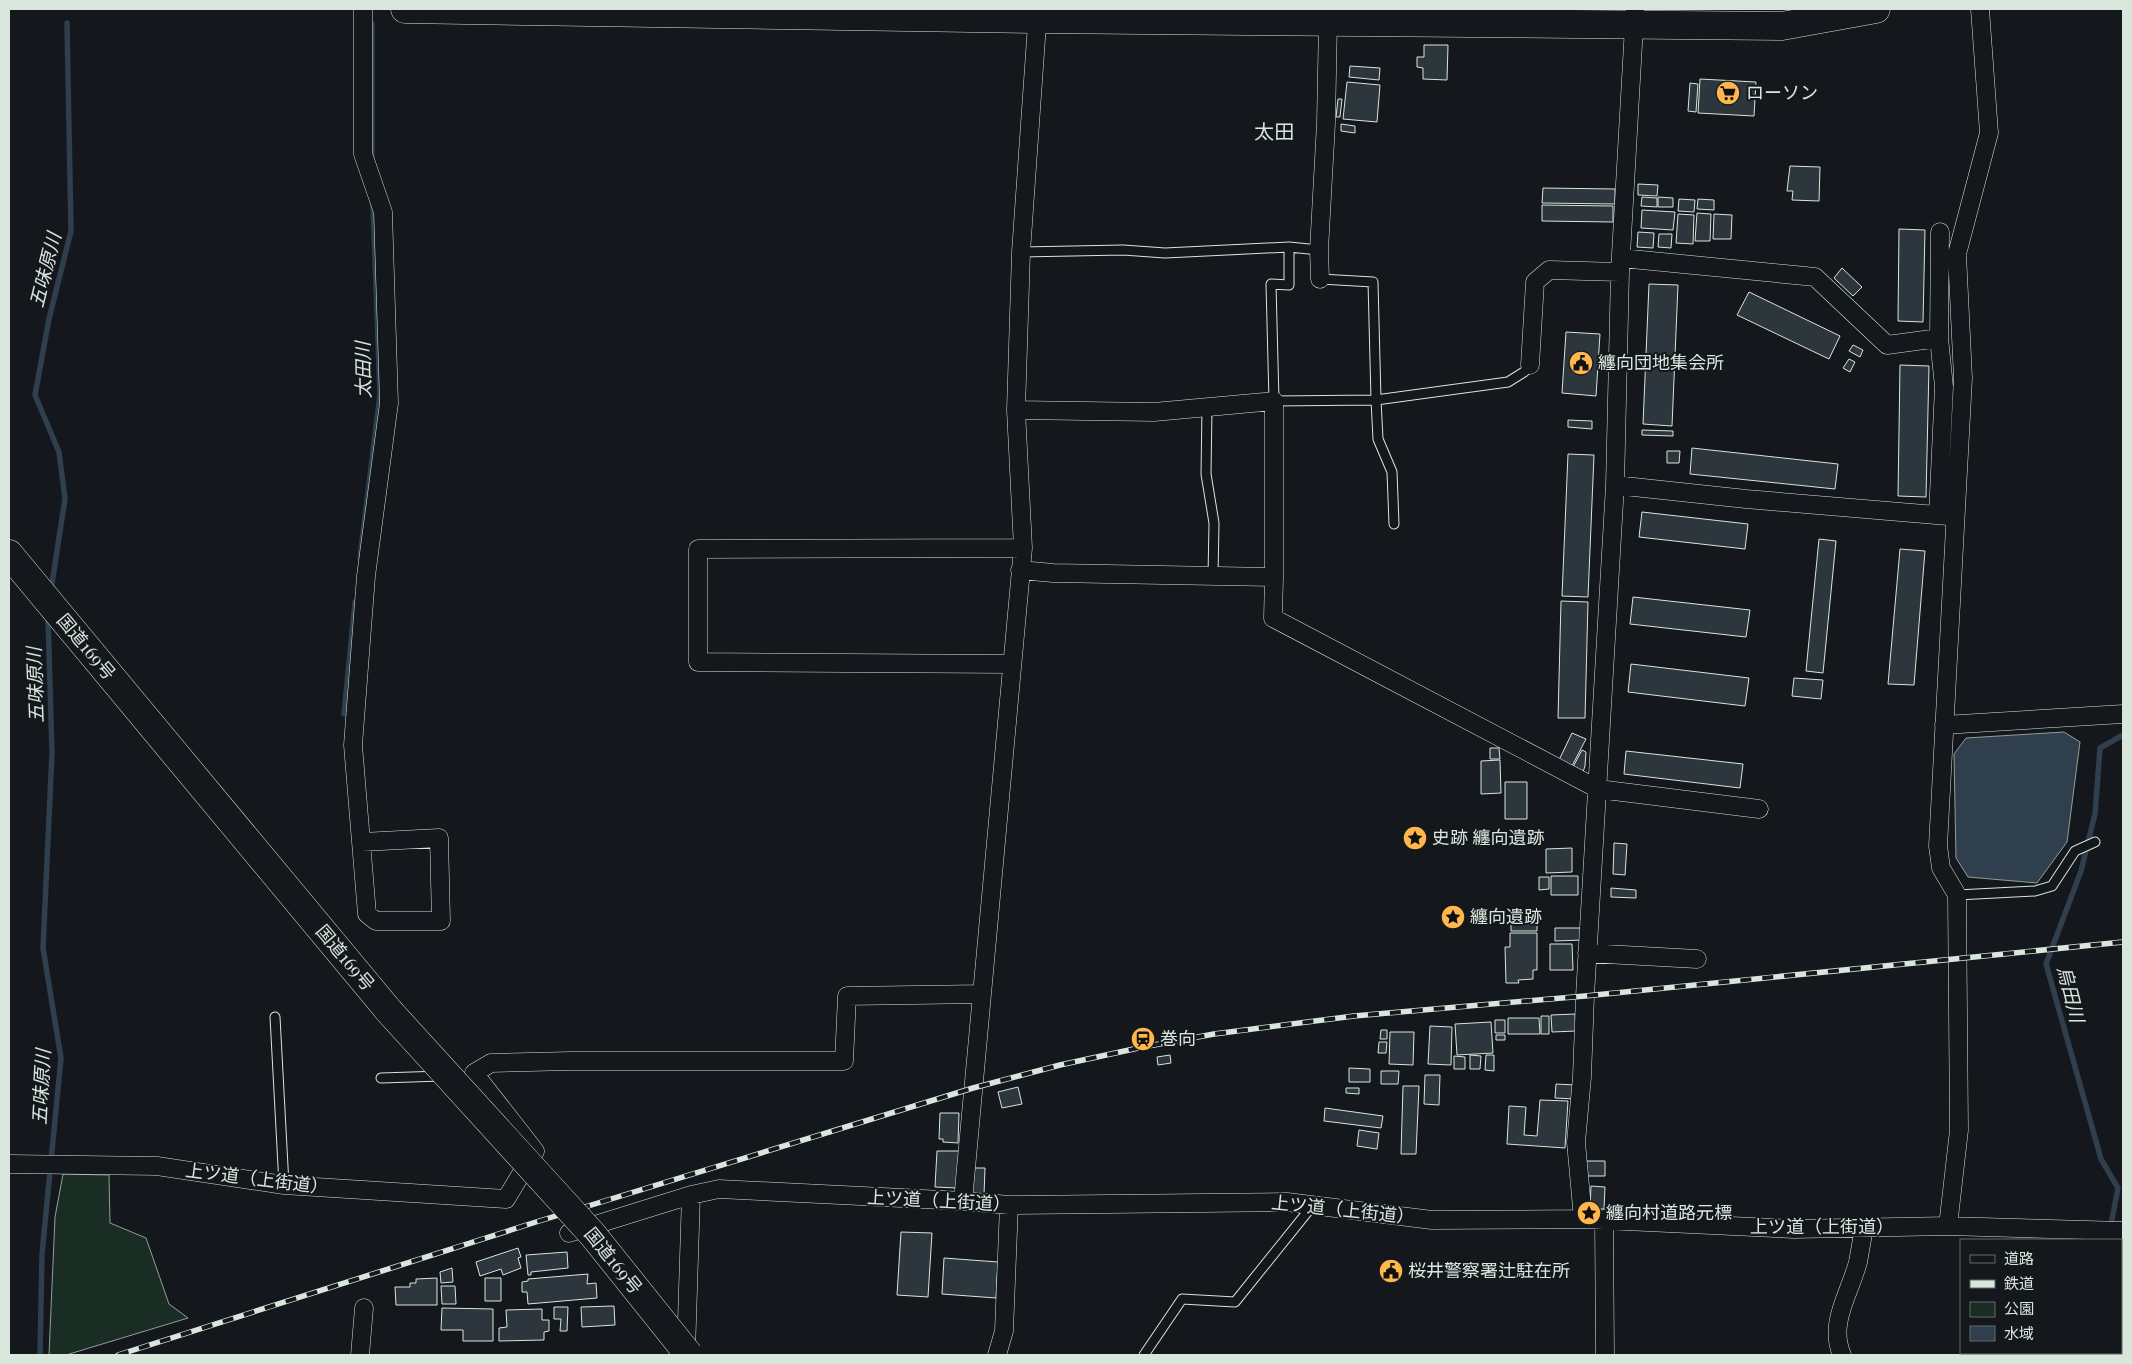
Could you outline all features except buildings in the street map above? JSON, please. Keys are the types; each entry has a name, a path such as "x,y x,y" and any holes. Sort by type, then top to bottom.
{"main road":[{"path":"405,9 1038,14 1328,21 1634,16 1704,28 1782,26 1876,9"},
{"name":"国道169号","path":"9,554 389,1011 593,1235 687,1355"}],"street":[{"path":"362,842 439,838 442,921 376,921 367,914 353,745 366,576 389,403 383,212 363,154 363,9"},
{"path":"1948,1226 1959,1130 1957,895 1941,868 1938,846 1963,378 1957,254 1990,133 1980,9"},
{"path":"963,1201 1023,548 1016,410 1021,252 1038,14"},
{"path":"1583,1219 1576,1142 1582,1077 1587,953 1615,485 1620,265 1636,75 1634,16"},
{"path":"1320,279 1319,250 1326,123 1328,21"},
{"path":"1938,515 1944,387 1939,338 1940,232"},
{"path":"1530,365 1535,282 1549,270 1620,265 1815,277 1887,345 1939,338"},
{"path":"1016,410 1154,412 1274,401 1273,618 1598,789 1759,809"},
{"path":"1615,485 1746,499 1956,517"},
{"path":"1011,664 698,662 698,549 1023,548"},
{"path":"1020,570 1053,573 1274,577"},
{"path":"1944,725 2123,714"},
{"path":"1587,953 1697,959"},
{"path":"467,1074 490,1063 570,1061 844,1061 847,996 981,994"},
{"name":"上ツ道（上街道）","path":"9,1164 157,1166 284,1185 506,1199 535,1150 467,1074"},
{"name":"上ツ道（上街道）","path":"569,1233 691,1195 719,1190 963,1201 1009,1205 1288,1202 1432,1220 1604,1219 1794,1229 1948,1226 2102,1236 2123,1231"},
{"path":"687,1355 691,1195"},
{"path":"997,1355 1004,1331 1009,1205"},
{"path":"1604,1219 1605,1355"},
{"path":"1842,1355 1839,1348 1837,1330 1841,1308 1857,1264 1864,1228"},
{"path":"360,1355 364,1308"}],"lane":[{"path":"1288,247 1289,285 1271,284 1274,401 1376,400 1508,382 1524,372 1530,365"},
{"path":"1021,252 1124,250 1165,253 1288,247 1319,250"},
{"path":"1320,279 1373,282 1378,439 1392,472 1394,524"},
{"path":"1207,408 1206,474 1214,524 1213,576"},
{"path":"1957,895 2035,891 2052,886 2075,851 2096,842"},
{"path":"275,1017 284,1185"},
{"path":"381,1078 467,1074"},
{"path":"1144,1355 1182,1299 1235,1302 1314,1205"}],"green space":[{"path":"63,1174 109,1175 110,1223 146,1238 169,1304 188,1318 66,1355 49,1355 55,1217"}],"water":[{"path":"2064,732 2080,742 2067,842 2037,883 1968,877 1956,858 1954,754 1966,738"}],"waterway":[{"name":"五味原川","path":"51,590 65,499 59,452 35,395 49,319 71,231 67,23"},
{"name":"太田川","path":"372,24 372,162"},
{"name":"太田川","path":"360,558 380,394 373,204"},
{"name":"太田川","path":"344,714 355,602"},
{"name":"五味原川","path":"40,1355 42,1254 61,1058 43,948 52,753 48,617"},
{"name":"烏田川","path":"2108,1239 2118,1188 2101,1159 2046,964 2081,871 2095,814 2100,748 2123,735"}],"railway":[{"path":"118,1355 536,1222 973,1088 1060,1065 1143,1047 1214,1034 1354,1016 1585,996 2123,942"}],"place":[{"name":"ローソン","path":"1728,93"},
{"name":"纏向団地集会所","path":"1581,363"},
{"name":"史跡 纏向遺跡","path":"1415,838"},
{"name":"纏向遺跡","path":"1453,917"},
{"name":"巻向","path":"1143,1039"},
{"name":"纏向村道路元標","path":"1589,1213"},
{"name":"桜井警察署辻駐在所","path":"1391,1271"}],"district":[{"name":"太田","path":"1274,132"}]}
